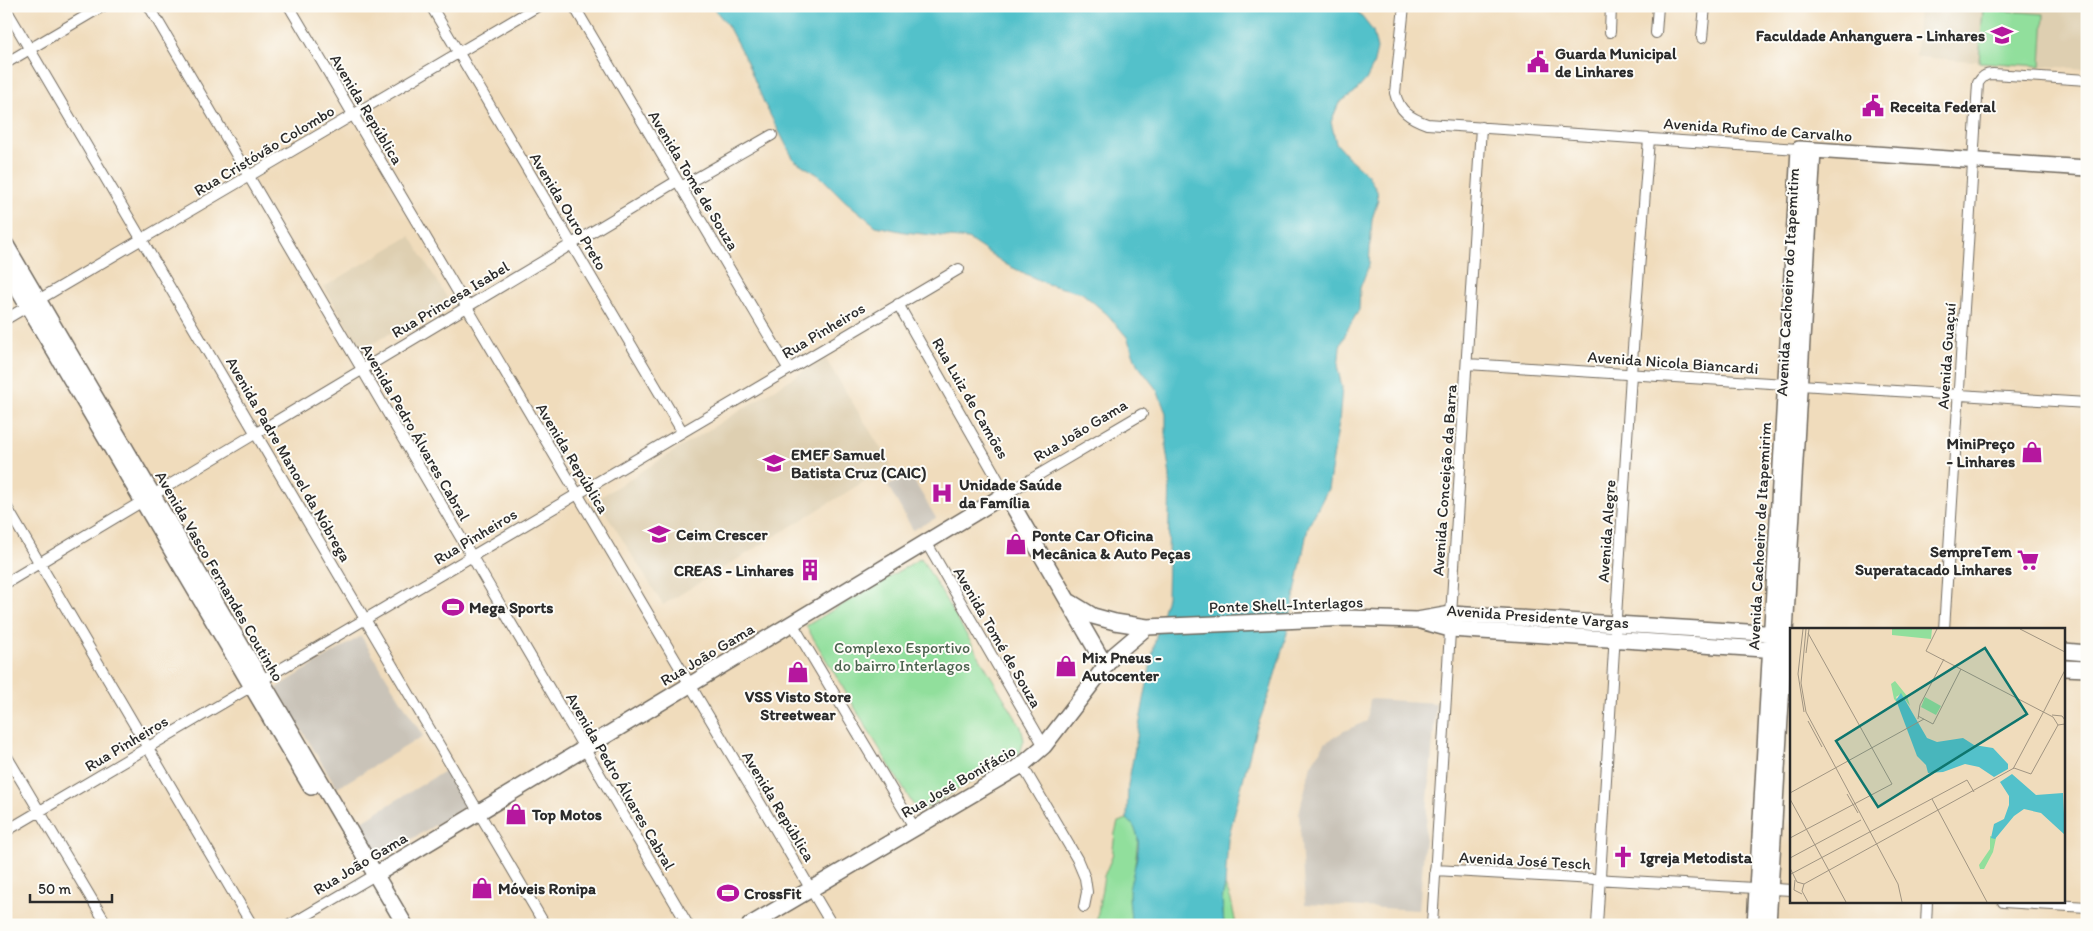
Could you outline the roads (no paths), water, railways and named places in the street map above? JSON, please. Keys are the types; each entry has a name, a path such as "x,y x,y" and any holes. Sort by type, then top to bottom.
{"main road":[{"name":"Avenida Rufino de Carvalho","path":"1806,150 2087,168"},
{"name":"Avenida Cachoeiro do Itapemitim","path":"1792,385 1806,150"},
{"name":"Avenida Vasco Fernandes Coutinho","path":"6,245 33,303 370,877 404,925"},
{"name":"Avenida Vasco Fernandes Coutinho","path":"6,269 33,303"},
{"name":"Avenida Cachoeiro de Itapemirim","path":"1755,925 1763,889 1782,650 1792,385"},
{"name":"Rua João Gama","path":"370,877 1006,494"},
{"name":"Rua Luiz de Camões","path":"1006,494 1105,665"},
{"name":"Ponte Shell-Interlagos","path":"1068,600 1093,616 1115,622 1151,626 1348,618 1417,620"},
{"name":"Avenida Presidente Vargas","path":"1417,620 1451,614 1783,634"},
{"name":"Avenida Presidente Vargas","path":"1417,620 1450,629 1782,650"},
{"name":"Rua José Bonifácio","path":"750,925 914,827 1022,766 1044,746 1114,654 1151,626"},
{"path":"2066,652 2087,653"},
{"path":"2066,668 2087,669"},
{"name":"Avenida Vasco Fernandes Coutinho","path":"370,877 392,925"},
{"path":"1763,889 1768,925"}],"street":[{"path":"6,63 103,6"},
{"name":"Avenida Pedro Álvares Cabral","path":"149,6 688,925"},
{"name":"Avenida República","path":"288,6 832,925"},
{"name":"Avenida Ouro Preto","path":"431,6 682,431"},
{"name":"Rua Cristóvão Colombo","path":"6,319 538,6"},
{"name":"Avenida Tomé de Souza","path":"574,6 788,368"},
{"name":"Avenida Rufino de Carvalho","path":"1404,6 1395,93 1397,103 1414,120 1427,124 1806,150"},
{"path":"1610,32 1611,6"},
{"path":"1656,33 1658,6"},
{"path":"1702,38 1705,6"},
{"name":"Avenida Padre Manoel da Nóbrega","path":"6,9 545,925"},
{"name":"Avenida Guaçuí","path":"1944,628 1978,84 1988,74 2087,80"},
{"name":"Avenida Conceição da Barra","path":"1432,925 1481,128"},
{"name":"Rua Princesa Isabel","path":"6,583 571,244 772,135"},
{"name":"Avenida Alegre","path":"1597,925 1631,374 1649,139"},
{"name":"Rua Pinheiros","path":"6,831 958,269"},
{"name":"Rua Luiz de Camões","path":"898,304 1006,494"},
{"name":"Avenida Nicola Biancardi","path":"1467,364 2087,403"},
{"name":"Rua João Gama","path":"1006,494 1142,414"},
{"path":"6,506 252,925"},
{"name":"Avenida Tomé de Souza","path":"926,542 1044,746"},
{"path":"792,623 914,827"},
{"path":"6,755 107,925"},
{"path":"1022,766 1077,859 1085,878 1087,892 1084,907"},
{"name":"Avenida José Tesch","path":"1436,870 1790,890"},
{"name":"Rua João Gama","path":"290,925 370,877"},
{"path":"1926,925 1927,904"},
{"path":"2037,904 2087,907"}],"water":[{"path":"712,6 1350,6 1358,12 1373,31 1377,49 1373,66 1366,80 1355,92 1339,103 1331,122 1336,143 1368,175 1377,191 1378,200 1372,219 1369,265 1360,288 1359,310 1347,330 1340,347 1338,370 1342,387 1339,422 1328,489 1308,527 1287,633 1270,692 1255,733 1228,839 1225,885 1222,900 1224,925 1131,925 1129,893 1138,844 1134,827 1127,819 1128,785 1156,636 1167,597 1170,476 1166,449 1166,413 1157,390 1137,364 1127,337 1107,314 1082,293 1047,284 1007,265 968,239 905,232 876,226 844,200 820,176 794,160 765,105 747,62 728,26"}],"place":[{"name":"Faculdade Anhanguera - Linhares","path":"2002,35"},
{"name":"Guarda Municipal de Linhares","path":"1538,62"},
{"name":"Receita Federal","path":"1873,106"},
{"name":"MiniPreço - Linhares","path":"2032,452"},
{"name":"EMEF Samuel Batista Cruz (CAIC)","path":"774,463"},
{"name":"Unidade Saúde da Família","path":"942,493"},
{"name":"Ceim Crescer","path":"659,534"},
{"name":"Ponte Car Oficina Mecânica & Auto Peças","path":"1016,544"},
{"name":"SempreTem Superatacado Linhares","path":"2028,560"},
{"name":"CREAS - Linhares","path":"810,570"},
{"name":"Mega Sports","path":"453,607"},
{"name":"Mix Pneus - Autocenter","path":"1066,666"},
{"name":"VSS Visto Store Streetwear","path":"798,672"},
{"name":"Top Motos","path":"516,814"},
{"name":"Igreja Metodista","path":"1623,857"},
{"name":"Móveis Ronipa","path":"482,888"},
{"name":"CrossFit","path":"728,893"}],"park label":[{"name":"Complexo Esportivo do bairro Interlagos","path":"902,656"}]}
